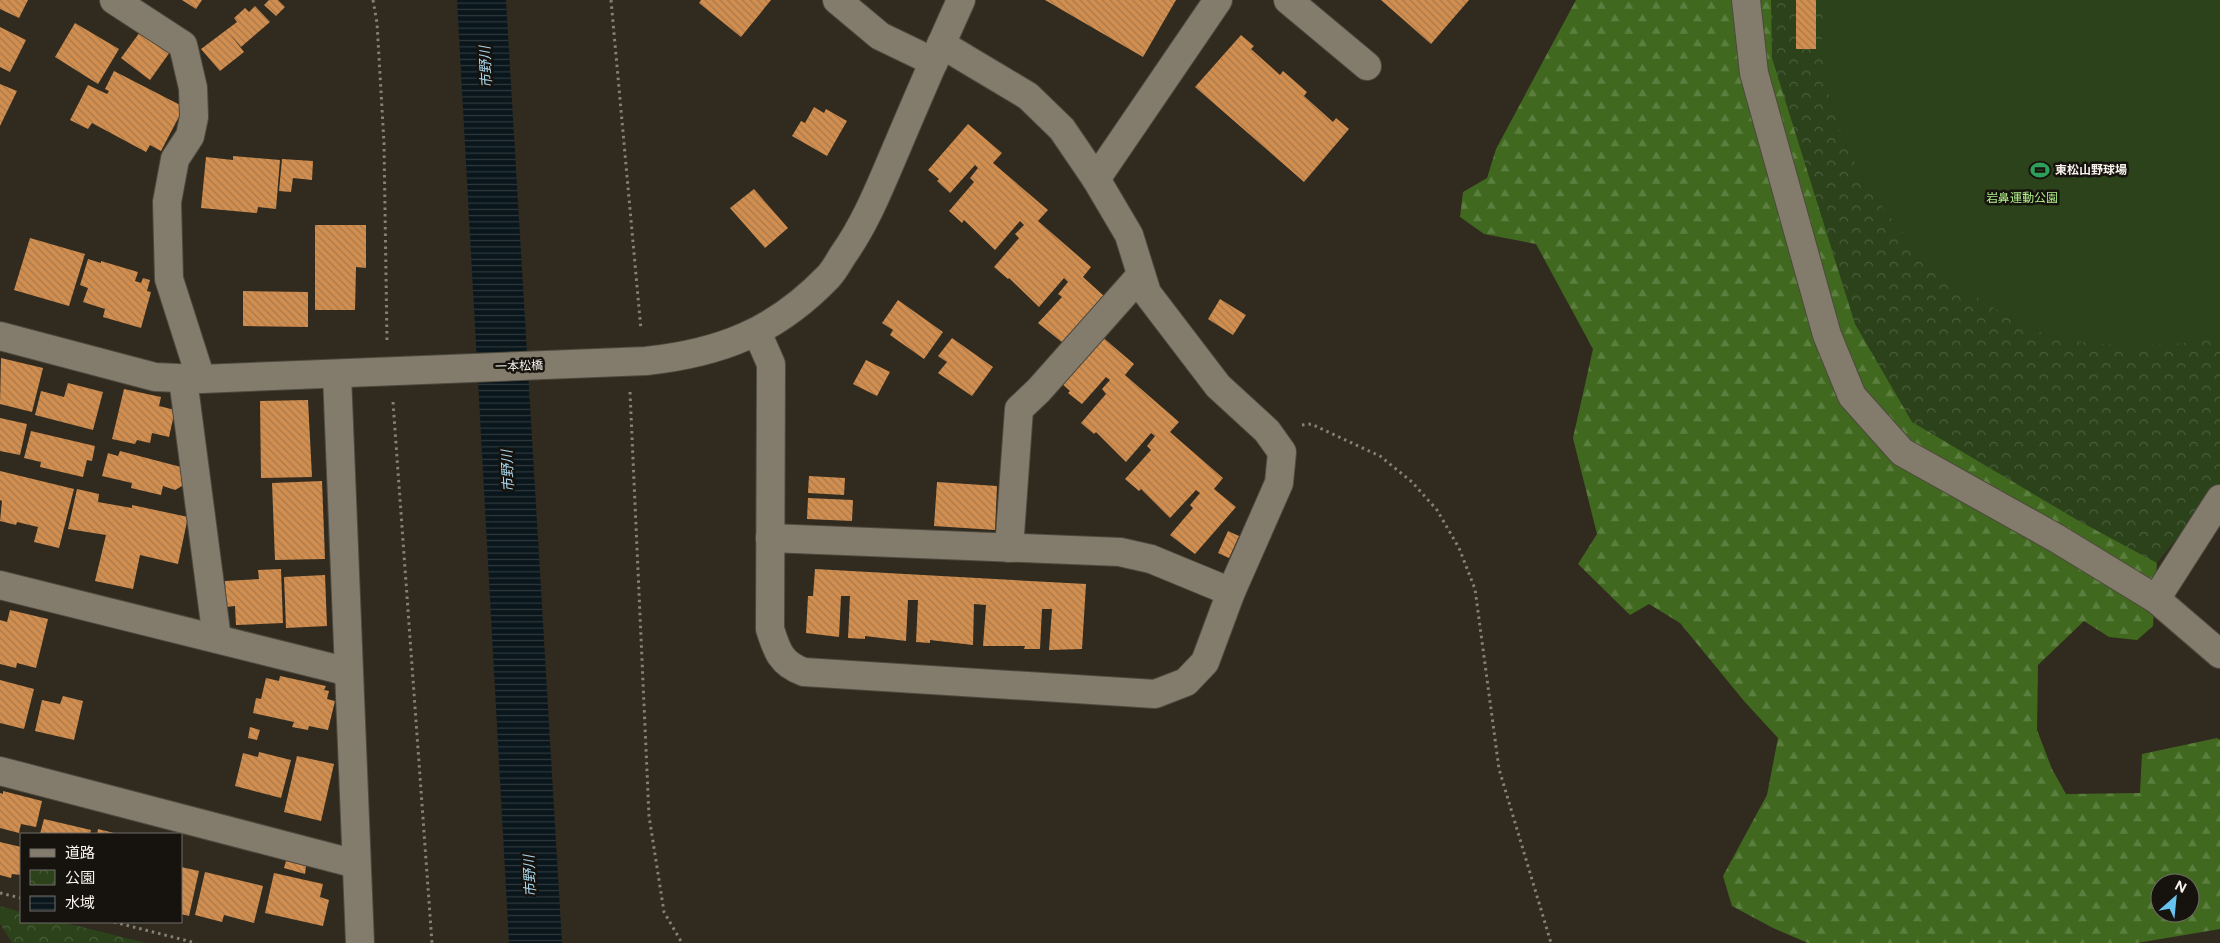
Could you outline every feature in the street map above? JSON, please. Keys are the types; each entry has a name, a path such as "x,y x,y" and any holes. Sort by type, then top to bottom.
{"street":[{"path":"114,0 183,45 193,88 194,117 190,136 175,159 167,202 169,279 192,379 217,639"},
{"path":"757,332 771,364 770,629 782,658 791,667 804,672 1155,694 1186,682 1205,662 1231,592 1278,483 1282,452 1267,431 1218,386 1147,293 1129,235 1096,178 1062,129 1028,96 938,53 880,36 837,0"},
{"name":"一本松橋","path":"0,336 155,377 192,379 337,375 637,361 685,357 723,346 757,332 800,302 829,276 854,240 872,207 960,0"},
{"path":"1096,178 1218,0"},
{"path":"1288,0 1367,66"},
{"path":"1746,0 1754,73 1827,336 1852,396 1902,452 2056,538 2156,599 2220,654"},
{"path":"1009,548 1018,409 1039,390 1141,275"},
{"path":"337,375 360,943"},
{"path":"2156,599 2220,499"},
{"path":"770,538 1120,552 1151,559 1231,592"},
{"path":"0,585 349,672"},
{"path":"0,771 356,864"}],"path":[{"path":"373,0 377,22 384,143 387,344 401,371 432,943"},
{"path":"611,0 640,325 637,361 649,816 664,912 682,943"},
{"path":"1267,431 1311,424 1380,456 1412,482 1438,510 1459,548 1475,589 1499,769 1551,943"},
{"path":"0,892 20,898"},
{"path":"118,923 196,943"}],"green space":[{"path":"1576,0 1786,0 2220,485 2157,562 2153,626 2137,640 2109,637 2084,621 2038,665 2037,730 2052,769 2066,794 2140,793 2142,754 2217,738 2220,740 2220,929 2137,943 1808,943 1773,928 1732,906 1723,876 1767,795 1778,738 1744,701 1680,623 1649,604 1630,615 1578,564 1597,534 1573,438 1593,349 1536,244 1484,234 1460,217 1463,192 1487,178 1496,149"},
{"name":"岩鼻運動公園","path":"1771,0 2220,0 2220,485 2157,563 2079,521 1912,422 1855,324 1772,58"},
{"name":"東松山野球場","path":"1824,0 2220,0 2220,339 2157,345 2113,345 2051,336 2022,324 2001,312 1946,274 1920,251 1875,197 1857,167 1842,135 1831,102 1824,68 1822,34"},
{"path":"0,906 20,912 20,923 66,923 146,943 12,943 0,924"}],"water":[{"name":"市野川","path":"457,0 506,0 562,943 509,943"}],"building":[{"path":"0,0 28,0 19,18 0,9"},
{"path":"182,0 202,0 196,9"},
{"path":"269,0 278,0 285,7 276,16 264,5"},
{"path":"701,0 771,0 741,37 699,3"},
{"path":"1045,0 1176,0 1143,57"},
{"path":"1381,0 1469,0 1431,44"},
{"path":"1796,0 1816,0 1816,49 1796,49"},
{"path":"255,6 270,22 241,47 229,33 244,52 220,71 201,49 237,22 234,18 245,8 249,12"},
{"path":"75,23 119,49 98,84 55,57"},
{"path":"0,27 26,40 10,72 0,67"},
{"path":"140,32 170,52 150,80 121,58"},
{"path":"1241,35 1254,46 1251,49 1280,75 1283,71 1307,92 1304,96 1333,122 1336,118 1349,129 1304,182 1195,87"},
{"path":"114,71 184,107 161,151 150,145 146,152 92,123 88,129 70,120 88,85 107,94 109,91 105,89"},
{"path":"0,84 17,91 0,126"},
{"path":"814,107 824,113 826,109 847,121 827,156 792,136 801,121 805,123"},
{"path":"968,124 1002,153 993,163 1048,210 1038,221 1091,267 1083,277 1104,296 1063,343 1038,323 1062,297 1058,294 1068,282 1064,278 1039,307 1009,278 994,267 1019,238 1015,234 1024,225 1020,221 995,250 964,220 962,223 949,211 974,182 970,178 978,168 975,165 950,193 937,181 939,179 928,170"},
{"path":"233,156 280,160 276,209 258,207 257,213 201,208 206,157 233,160"},
{"path":"282,159 313,161 312,180 293,178 291,192 279,191"},
{"path":"754,189 788,228 765,248 730,208"},
{"path":"315,225 366,225 366,268 356,267 355,310 315,310"},
{"path":"30,238 85,254 69,306 14,290"},
{"path":"88,259 138,272 135,281 141,283 143,278 150,280 147,291 151,292 141,328 103,317 105,309 83,302 88,288 80,285"},
{"path":"243,291 308,292 308,327 243,326"},
{"path":"1220,299 1246,315 1233,335 1208,319"},
{"path":"898,300 943,332 924,359 890,335 893,330 882,323"},
{"path":"1100,335 1134,364 1125,375 1179,422 1170,432 1223,478 1214,489 1236,507 1195,554 1170,535 1193,508 1190,505 1200,493 1196,490 1170,518 1141,489 1139,491 1125,479 1151,450 1147,446 1155,436 1151,433 1126,462 1096,432 1094,434 1081,423 1106,394 1102,389 1110,380 1106,377 1082,404 1068,393 1070,391 1060,382"},
{"path":"952,338 993,367 972,396 938,373 947,362 938,356"},
{"path":"1,358 43,368 32,412 0,404"},
{"path":"866,360 890,372 877,396 853,384"},
{"path":"68,383 103,392 93,430 35,415 41,391 64,397"},
{"path":"124,389 161,397 159,406 175,410 169,437 152,433 150,443 137,440 135,444 112,439"},
{"path":"308,400 312,477 261,478 260,401"},
{"path":"0,418 27,424 20,455 0,451"},
{"path":"31,431 95,446 92,461 87,460 83,477 40,467 41,462 24,458"},
{"path":"120,451 181,467 185,475 182,486 175,490 163,486 161,495 131,488 132,483 102,476 108,453 118,456"},
{"path":"0,471 74,489 59,548 34,542 38,527 17,522 16,525 0,521 2,501 0,500"},
{"path":"809,476 845,478 844,495 808,493"},
{"path":"322,481 325,559 275,560 272,483"},
{"path":"937,482 997,486 995,530 934,526"},
{"path":"77,489 99,494 98,502 132,508 132,505 188,517 178,564 140,555 133,589 95,581 106,535 68,529"},
{"path":"808,498 853,500 852,521 807,519"},
{"path":"1228,531 1239,536 1229,558 1218,553"},
{"path":"281,569 283,623 236,625 235,606 226,607 225,581 259,579 258,570"},
{"path":"815,569 1086,584 1082,649 1049,650 1052,609 1042,609 1040,649 1024,649 1025,646 983,646 986,605 974,604 973,645 930,640 930,643 916,642 918,600 908,600 906,641 865,636 865,639 848,638 850,596 841,596 839,637 806,633 808,596 813,596"},
{"path":"325,575 327,626 286,628 284,577"},
{"path":"10,610 48,619 36,668 17,663 16,668 0,664 0,620 7,622"},
{"path":"280,676 326,686 324,690 329,691 327,699 335,701 328,730 309,726 308,730 292,727 294,722 253,713 256,698 261,699 266,678 279,681"},
{"path":"0,680 34,689 24,729 0,723"},
{"path":"63,696 83,701 74,740 35,731 42,700 60,704"},
{"path":"250,727 260,730 257,740 248,738"},
{"path":"259,752 291,760 281,798 235,786 243,753 258,757"},
{"path":"297,756 334,764 321,821 284,812"},
{"path":"3,791 42,801 36,827 21,824 19,833 0,828 0,793 3,794"},
{"path":"44,819 91,830 90,833 40,833"},
{"path":"98,829 114,833 97,833"},
{"path":"0,842 20,847 20,875 12,874 11,878 0,875"},
{"path":"286,861 306,866 305,874 284,868"},
{"path":"182,867 199,871 189,916 182,914"},
{"path":"205,872 263,886 254,923 224,915 222,922 195,915"},
{"path":"274,873 323,884 320,897 329,900 323,926 265,913"}],"place":[{"name":"東松山野球場","path":"2040,170"}]}
